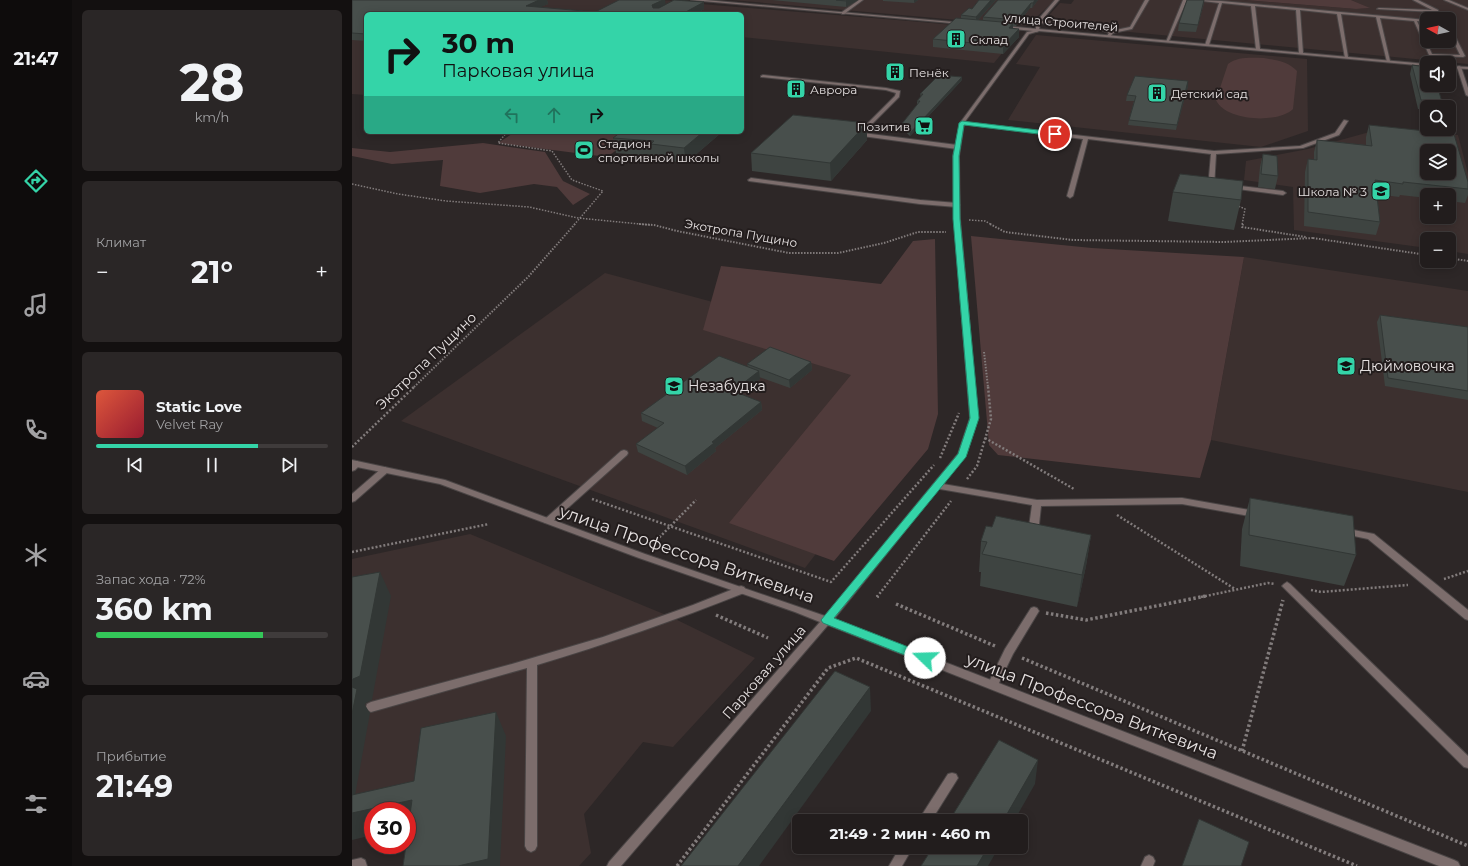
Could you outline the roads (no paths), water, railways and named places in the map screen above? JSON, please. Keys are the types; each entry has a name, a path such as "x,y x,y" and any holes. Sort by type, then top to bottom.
{"street":[{"path":"693,0 970,24"},
{"path":"843,13 861,0"},
{"path":"1037,31 1038,22 1057,0"},
{"path":"1038,22 1096,27 1110,34 1131,28 1147,0"},
{"path":"1167,41 1185,0"},
{"path":"1197,0 1420,20"},
{"path":"1415,0 1438,11"},
{"path":"1446,0 1468,9"},
{"path":"1207,45 1221,2"},
{"path":"1253,5 1258,49"},
{"path":"1298,9 1301,53"},
{"path":"1379,9 1438,11"},
{"path":"1339,13 1346,57"},
{"path":"1378,17 1388,61"},
{"path":"1415,20 1431,55 1463,56 1456,42"},
{"name":"улица Строителей","path":"1000,27 1037,31 1110,34 1207,45 1420,64"},
{"name":"Парковая улица","path":"613,866 826,620 962,455 974,418 957,219 956,156 962,123 1028,33 1037,31"},
{"path":"1456,68 1468,68"},
{"path":"1459,68 1468,95"},
{"path":"763,76 886,89 898,92 897,96 860,134"},
{"path":"962,123 1214,153 1301,147 1337,134 1346,121"},
{"path":"854,133 958,147"},
{"path":"1070,196 1086,138"},
{"path":"1210,193 1214,153"},
{"path":"751,180 957,205"},
{"path":"1211,185 1218,186"},
{"path":"1225,186 1283,193"},
{"path":"548,521 624,453"},
{"name":"улица Профессора Виткевича","path":"354,465 442,482 642,556 826,620 1454,866"},
{"path":"352,499 385,470"},
{"path":"937,486 1037,503 1182,501 1261,515"},
{"path":"1032,537 1037,503"},
{"path":"1335,529 1371,536 1468,616"},
{"path":"1287,586 1468,763"},
{"path":"371,707 532,663 700,607 741,590"},
{"path":"992,684 1009,652 1034,611"},
{"path":"531,846 532,663"},
{"path":"929,814 952,778"},
{"path":"895,866 903,854"},
{"path":"352,866 361,864 361,866"}],"place":[{"name":"Склад","path":"956,39"},
{"name":"Пенёк","path":"895,72"},
{"name":"Аврора","path":"796,89"},
{"name":"Детский сад","path":"1157,93"},
{"name":"Позитив","path":"924,126"},
{"name":"Стадион спортивной школы","path":"584,150"},
{"name":"Школа № 3","path":"1381,191"},
{"name":"Дюймовочка","path":"1346,366"},
{"name":"Незабудка","path":"674,386"}]}
